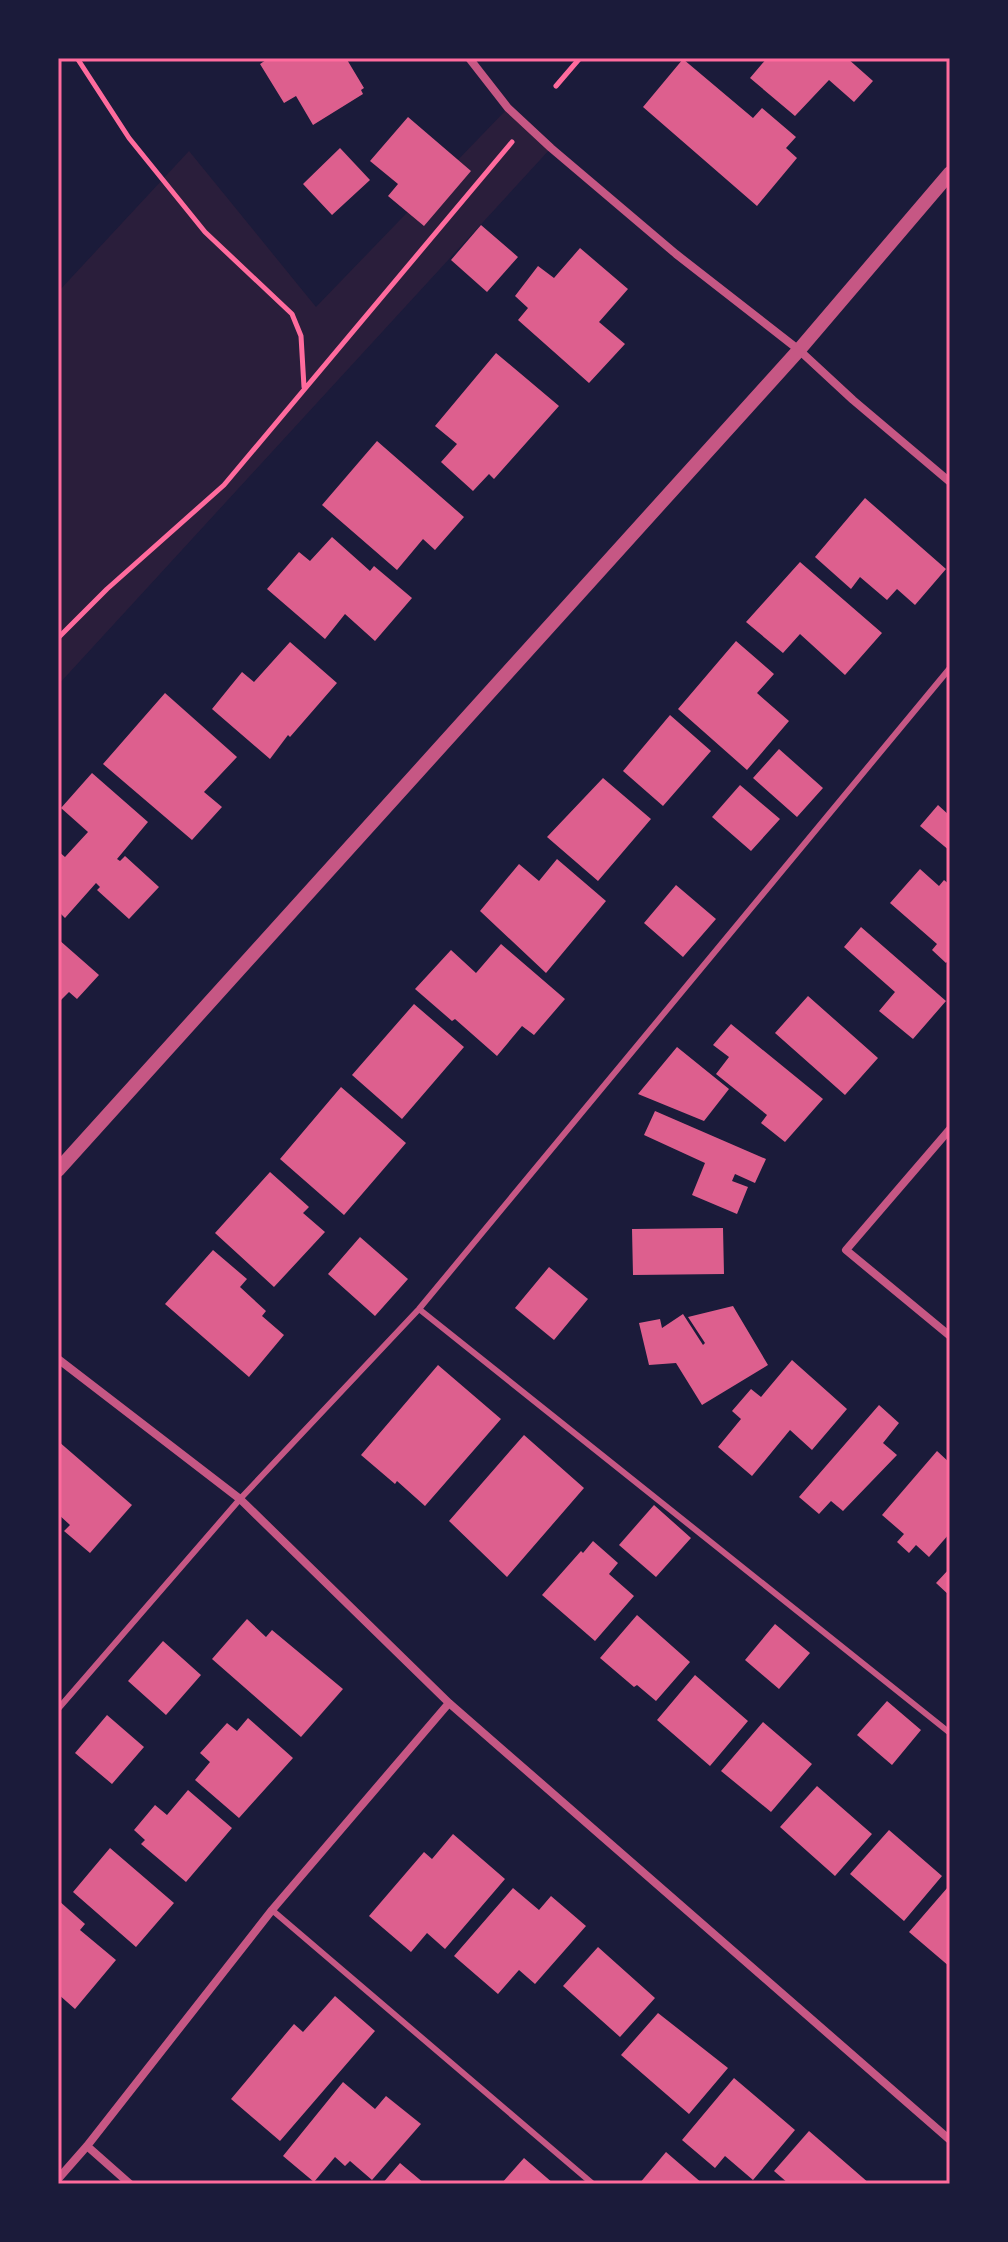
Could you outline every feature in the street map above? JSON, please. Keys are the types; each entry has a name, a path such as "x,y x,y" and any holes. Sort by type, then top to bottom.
{"street":[{"path":"469,58 508,108 551,148 676,254 799,350 950,482"},
{"path":"58,1170 799,350 950,173"},
{"path":"950,1129 846,1250 950,1336"},
{"path":"58,1359 240,1499 449,1703 950,2140"},
{"path":"58,2179 272,1910 449,1703"},
{"path":"87,2146 130,2184"}],"lane":[{"path":"58,1709 240,1499 419,1309 950,668"},
{"path":"419,1309 950,1733"},
{"path":"272,1910 593,2184"}],"path":[{"path":"77,58 129,138 205,232 292,314 301,336 304,388"},
{"path":"556,86 580,58"},
{"path":"58,638 107,589 224,485 513,141"}],"shaded area":[{"path":"508,108 551,148 58,685 58,292 189,151 316,307"}],"building":[{"path":"269,58 346,58 364,88 361,90 363,94 313,125 296,96 284,103 260,64"},
{"path":"767,58 847,58 873,81 854,102 829,80 795,116 750,78"},
{"path":"683,59 753,118 762,108 796,137 786,148 797,158 757,206 643,107"},
{"path":"408,117 471,171 424,226 388,196 398,184 370,161"},
{"path":"340,148 370,180 332,215 303,184"},
{"path":"481,225 518,257 487,292 451,260"},
{"path":"580,248 628,289 599,322 625,344 589,383 518,320 528,308 515,296 538,266 554,278"},
{"path":"496,353 559,406 494,479 489,474 473,491 441,462 457,444 435,426"},
{"path":"377,441 464,517 435,550 423,539 397,570 322,505"},
{"path":"865,498 946,569 915,605 897,589 887,600 860,577 851,589 815,557"},
{"path":"332,537 370,571 374,566 412,598 375,641 345,614 325,639 267,589 299,552 310,561"},
{"path":"800,562 882,633 845,675 800,634 783,653 746,622"},
{"path":"736,641 774,674 757,693 789,721 747,770 678,709"},
{"path":"290,642 337,683 270,759 212,709 242,672 254,682"},
{"path":"165,693 237,757 204,792 222,807 192,840 103,764"},
{"path":"670,715 711,751 663,806 623,771"},
{"path":"779,749 823,788 797,817 753,778"},
{"path":"92,773 148,822 117,859 120,861 125,856 159,887 129,919 97,890 100,887 96,883 65,918 58,911 58,851 65,857 88,832 61,808"},
{"path":"603,778 651,819 598,881 547,837"},
{"path":"740,785 780,819 751,851 712,817"},
{"path":"938,805 950,816 950,851 920,826"},
{"path":"557,859 606,901 546,973 480,911 519,864 539,881"},
{"path":"920,869 939,886 944,880 950,885 950,958 946,963 932,950 937,944 890,903"},
{"path":"676,885 716,919 683,957 644,923"},
{"path":"861,927 946,1001 913,1039 879,1011 895,992 844,947"},
{"path":"58,939 99,975 77,999 69,992 61,1000 58,997"},
{"path":"501,944 565,999 534,1035 522,1026 497,1056 415,989 451,950 476,973"},
{"path":"808,996 878,1058 845,1095 775,1033"},
{"path":"414,1004 464,1047 402,1119 352,1075"},
{"path":"731,1024 823,1099 785,1142 761,1123 767,1115 716,1074 729,1057 713,1045"},
{"path":"677,1047 729,1089 704,1121 638,1094"},
{"path":"341,1087 406,1143 344,1215 280,1159"},
{"path":"655,1111 766,1159 755,1183 735,1174 732,1181 748,1187 737,1214 692,1195 705,1163 644,1135"},
{"path":"270,1172 309,1207 303,1213 325,1232 274,1287 215,1233"},
{"path":"723,1228 724,1274 633,1275 632,1229"},
{"path":"360,1237 408,1279 375,1316 328,1274"},
{"path":"213,1250 247,1279 240,1287 266,1311 262,1316 284,1335 249,1377 165,1304"},
{"path":"549,1267 588,1299 554,1340 515,1308"},
{"path":"733,1306 768,1365 702,1405 676,1363 649,1365 639,1323 660,1319 662,1328 683,1314 703,1345 705,1343 688,1317"},
{"path":"792,1360 847,1409 812,1450 790,1430 752,1476 718,1447 741,1419 732,1411 751,1389 761,1397"},
{"path":"438,1365 501,1419 425,1506 361,1455"},
{"path":"879,1405 899,1423 883,1443 897,1455 843,1511 831,1501 819,1514 799,1497"},
{"path":"524,1435 584,1488 507,1577 449,1521"},
{"path":"58,1441 132,1505 90,1553 64,1531 70,1525 58,1514"},
{"path":"937,1451 950,1463 950,1533 929,1557 916,1545 909,1553 897,1542 904,1534 882,1515"},
{"path":"654,1505 691,1538 656,1577 619,1545"},
{"path":"593,1541 618,1563 609,1574 634,1596 595,1641 542,1595"},
{"path":"950,1568 950,1596 936,1583"},
{"path":"637,1615 690,1662 656,1701 600,1658"},
{"path":"247,1619 266,1637 272,1630 343,1689 301,1737 212,1659"},
{"path":"775,1624 810,1653 779,1689 745,1660"},
{"path":"163,1641 201,1675 166,1715 128,1681"},
{"path":"695,1675 748,1721 710,1766 657,1720"},
{"path":"887,1701 921,1730 892,1765 857,1735"},
{"path":"107,1715 144,1747 112,1784 75,1753"},
{"path":"248,1718 293,1758 239,1818 195,1780 210,1762 200,1753 227,1723 237,1731"},
{"path":"763,1722 812,1764 771,1812 721,1771"},
{"path":"817,1786 872,1834 835,1876 780,1827"},
{"path":"188,1790 232,1828 186,1882 141,1844 145,1840 134,1830 155,1805 167,1815"},
{"path":"889,1830 942,1876 904,1921 850,1874"},
{"path":"453,1834 505,1879 445,1949 427,1933 411,1952 369,1916 424,1852 432,1859"},
{"path":"110,1848 174,1903 136,1947 73,1892"},
{"path":"513,1888 539,1910 551,1896 586,1926 535,1984 519,1970 498,1994 454,1956"},
{"path":"950,1888 950,1967 909,1932"},
{"path":"58,1900 85,1924 80,1930 116,1960 75,2009 58,1994"},
{"path":"598,1947 655,1998 620,2037 563,1986"},
{"path":"335,1996 375,2031 280,2141 231,2099 294,2024 303,2032"},
{"path":"658,2013 728,2068 689,2114 621,2055"},
{"path":"734,2078 795,2130 753,2180 725,2156 715,2168 682,2140"},
{"path":"343,2082 375,2109 386,2096 421,2124 372,2180 350,2161 345,2166 335,2157 314,2182 283,2156"},
{"path":"809,2131 870,2184 789,2184 774,2171"},
{"path":"666,2152 703,2184 639,2184"},
{"path":"524,2158 554,2184 501,2184"},
{"path":"400,2163 425,2184 382,2184"}]}
